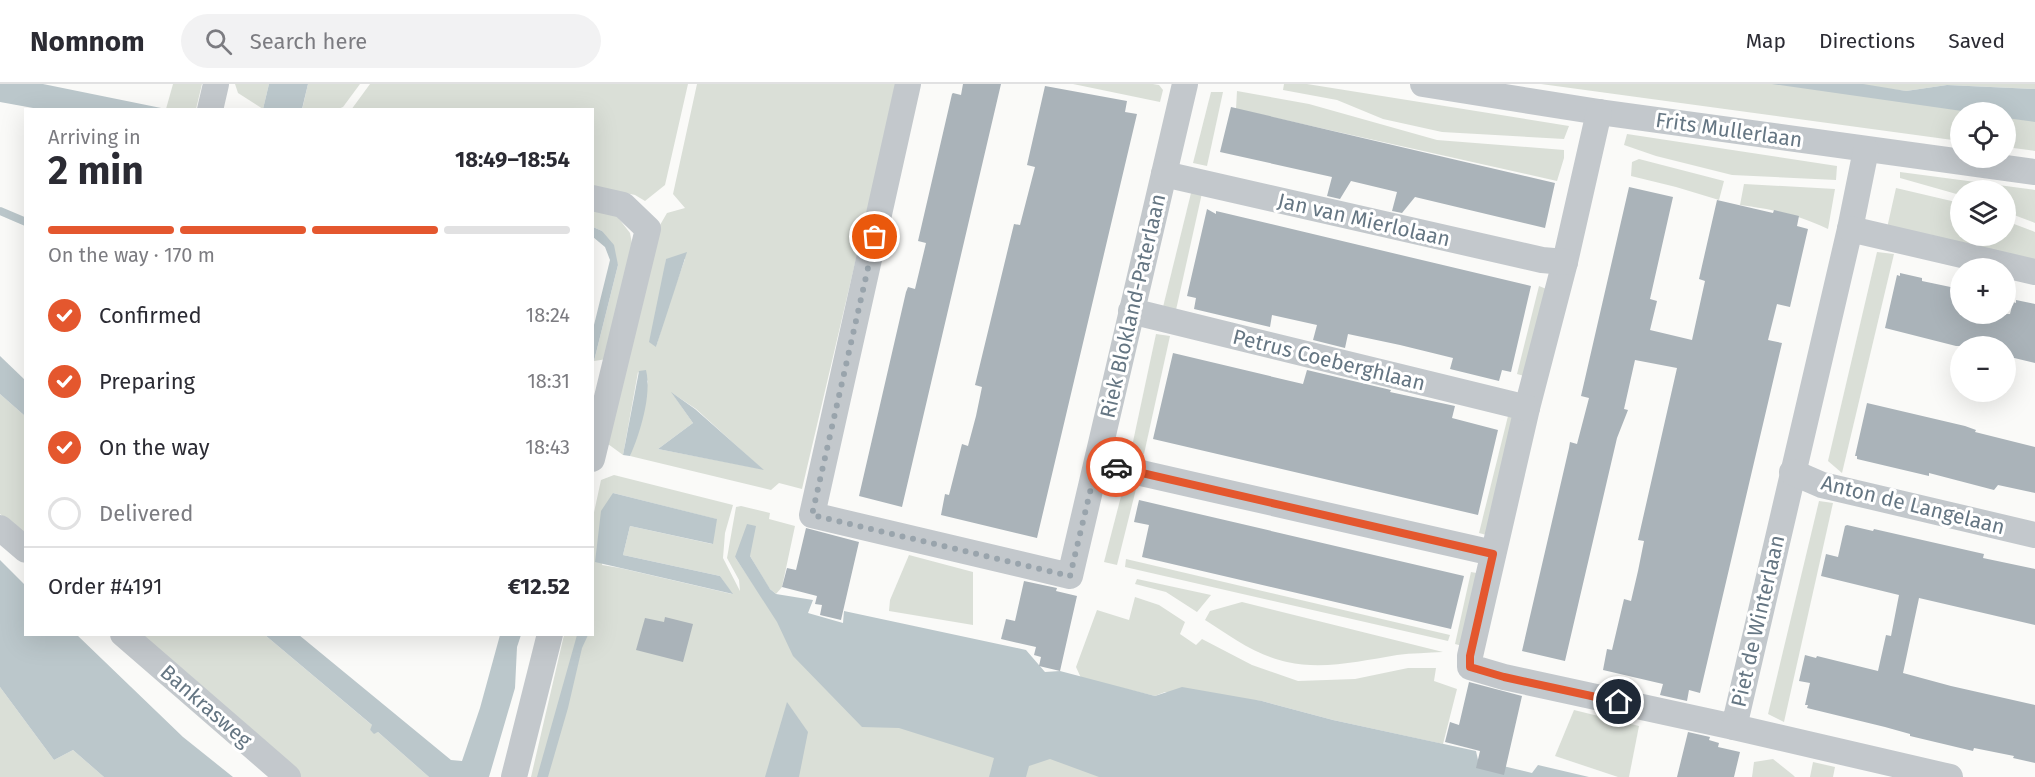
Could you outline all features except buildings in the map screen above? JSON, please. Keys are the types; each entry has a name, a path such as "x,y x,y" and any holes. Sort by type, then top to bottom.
{"street":[{"name":"Riek Blokland-Paterlaan","path":"908,84 812,515 1070,576 1185,84"},
{"name":"Frits Mullerlaan","path":"1423,84 1599,112 2035,172"},
{"name":"Piet de Winterlaan","path":"1599,112 1565,262 1527,408 1493,554 1470,656 1470,667 1504,677 1734,727 1850,229 1866,150"},
{"name":"Jan van Mierlolaan","path":"1164,174 1542,260 1565,262"},
{"path":"594,198 623,205 648,229 594,451"},
{"path":"1850,229 2035,272"},
{"name":"Petrus Coeberghlaan","path":"1131,311 1527,408"},
{"path":"1097,463 1493,554"},
{"name":"Anton de Langelaan","path":"1792,472 1822,485 2035,535"},
{"path":"0,528 24,548"},
{"name":"Bankrasweg","path":"125,636 288,777"},
{"path":"514,777 549,636"},
{"path":"1734,727 1950,777"}],"shaded area":[{"path":"0,84 43,84 161,108 33,108 0,102"},
{"path":"173,84 202,84 196,108 166,108"},
{"path":"235,84 269,84 263,108 238,93"},
{"path":"269,84 308,84 302,108 263,108"},
{"path":"308,84 360,84 343,107 302,108"},
{"path":"370,84 688,84 665,185 645,201 635,195 594,186 594,108 352,108"},
{"path":"697,84 897,84 802,489 779,483 771,490 630,456 648,381 638,372 623,455 608,444 660,225 667,213 685,208 673,194","holes":["666,259 685,259 656,347","672,393 696,409 762,469 658,449 693,423"]},
{"path":"1073,84 1153,84 1159,85 1163,90 1160,102"},
{"path":"1284,84 1307,84 1569,126 1564,139 1442,132 1383,119 1337,100 1283,90"},
{"path":"1541,84 1789,84 1950,108 1950,140"},
{"path":"1772,84 1863,84 1906,91 1947,85 2035,89 2035,122 2016,119 2016,102 1950,102 1950,109"},
{"path":"1849,84 2035,84 2035,89 1947,85 1906,91"},
{"path":"1237,91 1309,104 1437,140 1564,150 1564,158 1557,181 1236,109"},
{"path":"1211,92 1223,92 1207,166 1193,163"},
{"path":"2016,117 2035,119 2035,151 2016,148"},
{"path":"1627,134 1837,166 1836,180 1732,175 1656,156 1624,145"},
{"path":"1639,159 1724,181 1719,200 1631,176 1632,162"},
{"path":"1900,172 1960,180 1950,180 1950,192 1900,178"},
{"path":"1744,184 1835,189 1828,229 1785,213 1740,205"},
{"path":"2016,187 2035,190 2035,223 2016,216"},
{"path":"1896,188 1950,201 1950,242 1887,228"},
{"path":"1192,189 1202,193 1176,310 1163,307"},
{"path":"594,206 616,215 630,233 634,254 607,359 594,361 618,265 602,231 594,227"},
{"path":"2016,225 2035,232 2035,262 1965,246 2016,246"},
{"path":"594,227 602,231 614,245 618,265 594,361 594,325 610,260 605,247 594,238"},
{"path":"687,252 656,347 649,342 666,259"},
{"path":"1877,252 1894,254 1842,473 1828,461"},
{"path":"1539,286 1549,290 1528,377 1517,374"},
{"path":"1156,334 1170,336 1144,454 1131,451"},
{"path":"0,356 24,379 24,415 0,394"},
{"path":"646,370 646,402 641,425 630,456 623,455 639,371"},
{"path":"671,392 695,409 764,470 658,449 693,423"},
{"path":"0,394 24,415 24,535 0,514"},
{"path":"1510,408 1519,417 1490,536 1479,533"},
{"path":"614,475 733,505 725,533 723,558 740,591 739,580 727,558 736,507 741,506 770,513 769,519 795,526 782,587 776,594 769,588 750,556 735,557 778,622 1432,777 531,777 564,636 594,636 594,512 601,480","holes":["613,493 716,519 712,544 630,526 623,555 720,576 732,594 602,565"]},
{"path":"1126,477 1138,481 1117,565 1104,562"},
{"path":"613,493 717,519 713,544 630,526 623,555 720,576 733,594 595,562 601,511"},
{"path":"1819,501 1833,503 1784,722 1768,714"},
{"path":"747,524 756,526 750,556 770,589 776,594 813,600 808,613 843,623 844,611 1026,650 1045,672 1060,671 1155,696 1182,687 1262,701 1333,720 1476,751 1478,760 1532,773 1538,765 1589,777 1099,777 1050,759 1029,766 1026,777 989,777 994,758 899,728 862,727 793,656 777,622 735,557"},
{"path":"909,555 973,572 973,625 889,611 890,600"},
{"path":"1126,559 1450,635 1448,641 1125,567"},
{"path":"0,560 24,584 24,636 78,636 183,737 233,777 104,777 73,750 54,760 0,687"},
{"path":"1471,572 1482,574 1466,647 1455,644"},
{"path":"1137,579 1211,595 1197,612 1166,592 1135,584"},
{"path":"1135,597 1159,605 1185,622 1180,634 1196,645 1202,639 1252,665 1298,681 1355,679 1408,668 1436,668 1434,681 1457,689 1443,744 1333,720 1262,701 1165,692 1155,696 1081,678 1076,667 1097,610 1129,620"},
{"path":"1242,602 1443,652 1403,654 1328,665 1287,662 1254,650 1205,620 1210,611"},
{"path":"137,636 266,636 373,726 370,730 374,733 378,732 429,777 300,777"},
{"path":"266,636 300,636 451,760 462,761 480,708 500,636 521,636 517,647 515,688 489,777 429,777 378,732 374,734 370,730 372,725"},
{"path":"577,636 588,636 582,648 548,777 537,777"},
{"path":"0,687 54,760 73,750 104,777 0,777"},
{"path":"787,702 808,732 799,777 765,777"},
{"path":"1574,710 1639,726 1629,777 1618,777 1555,756"},
{"path":"1773,759 1795,777 1752,777 1754,762"},
{"path":"1813,762 1835,767 1833,777 1810,777"}],"waterway":[{"path":"0,211 24,221"}],"way so far":[{"path":"875,237 812,515 1070,576 1097,463 1116,467"}],"route":[{"path":"1116,467 1493,554 1470,656 1470,667 1504,677 1619,702"}]}
